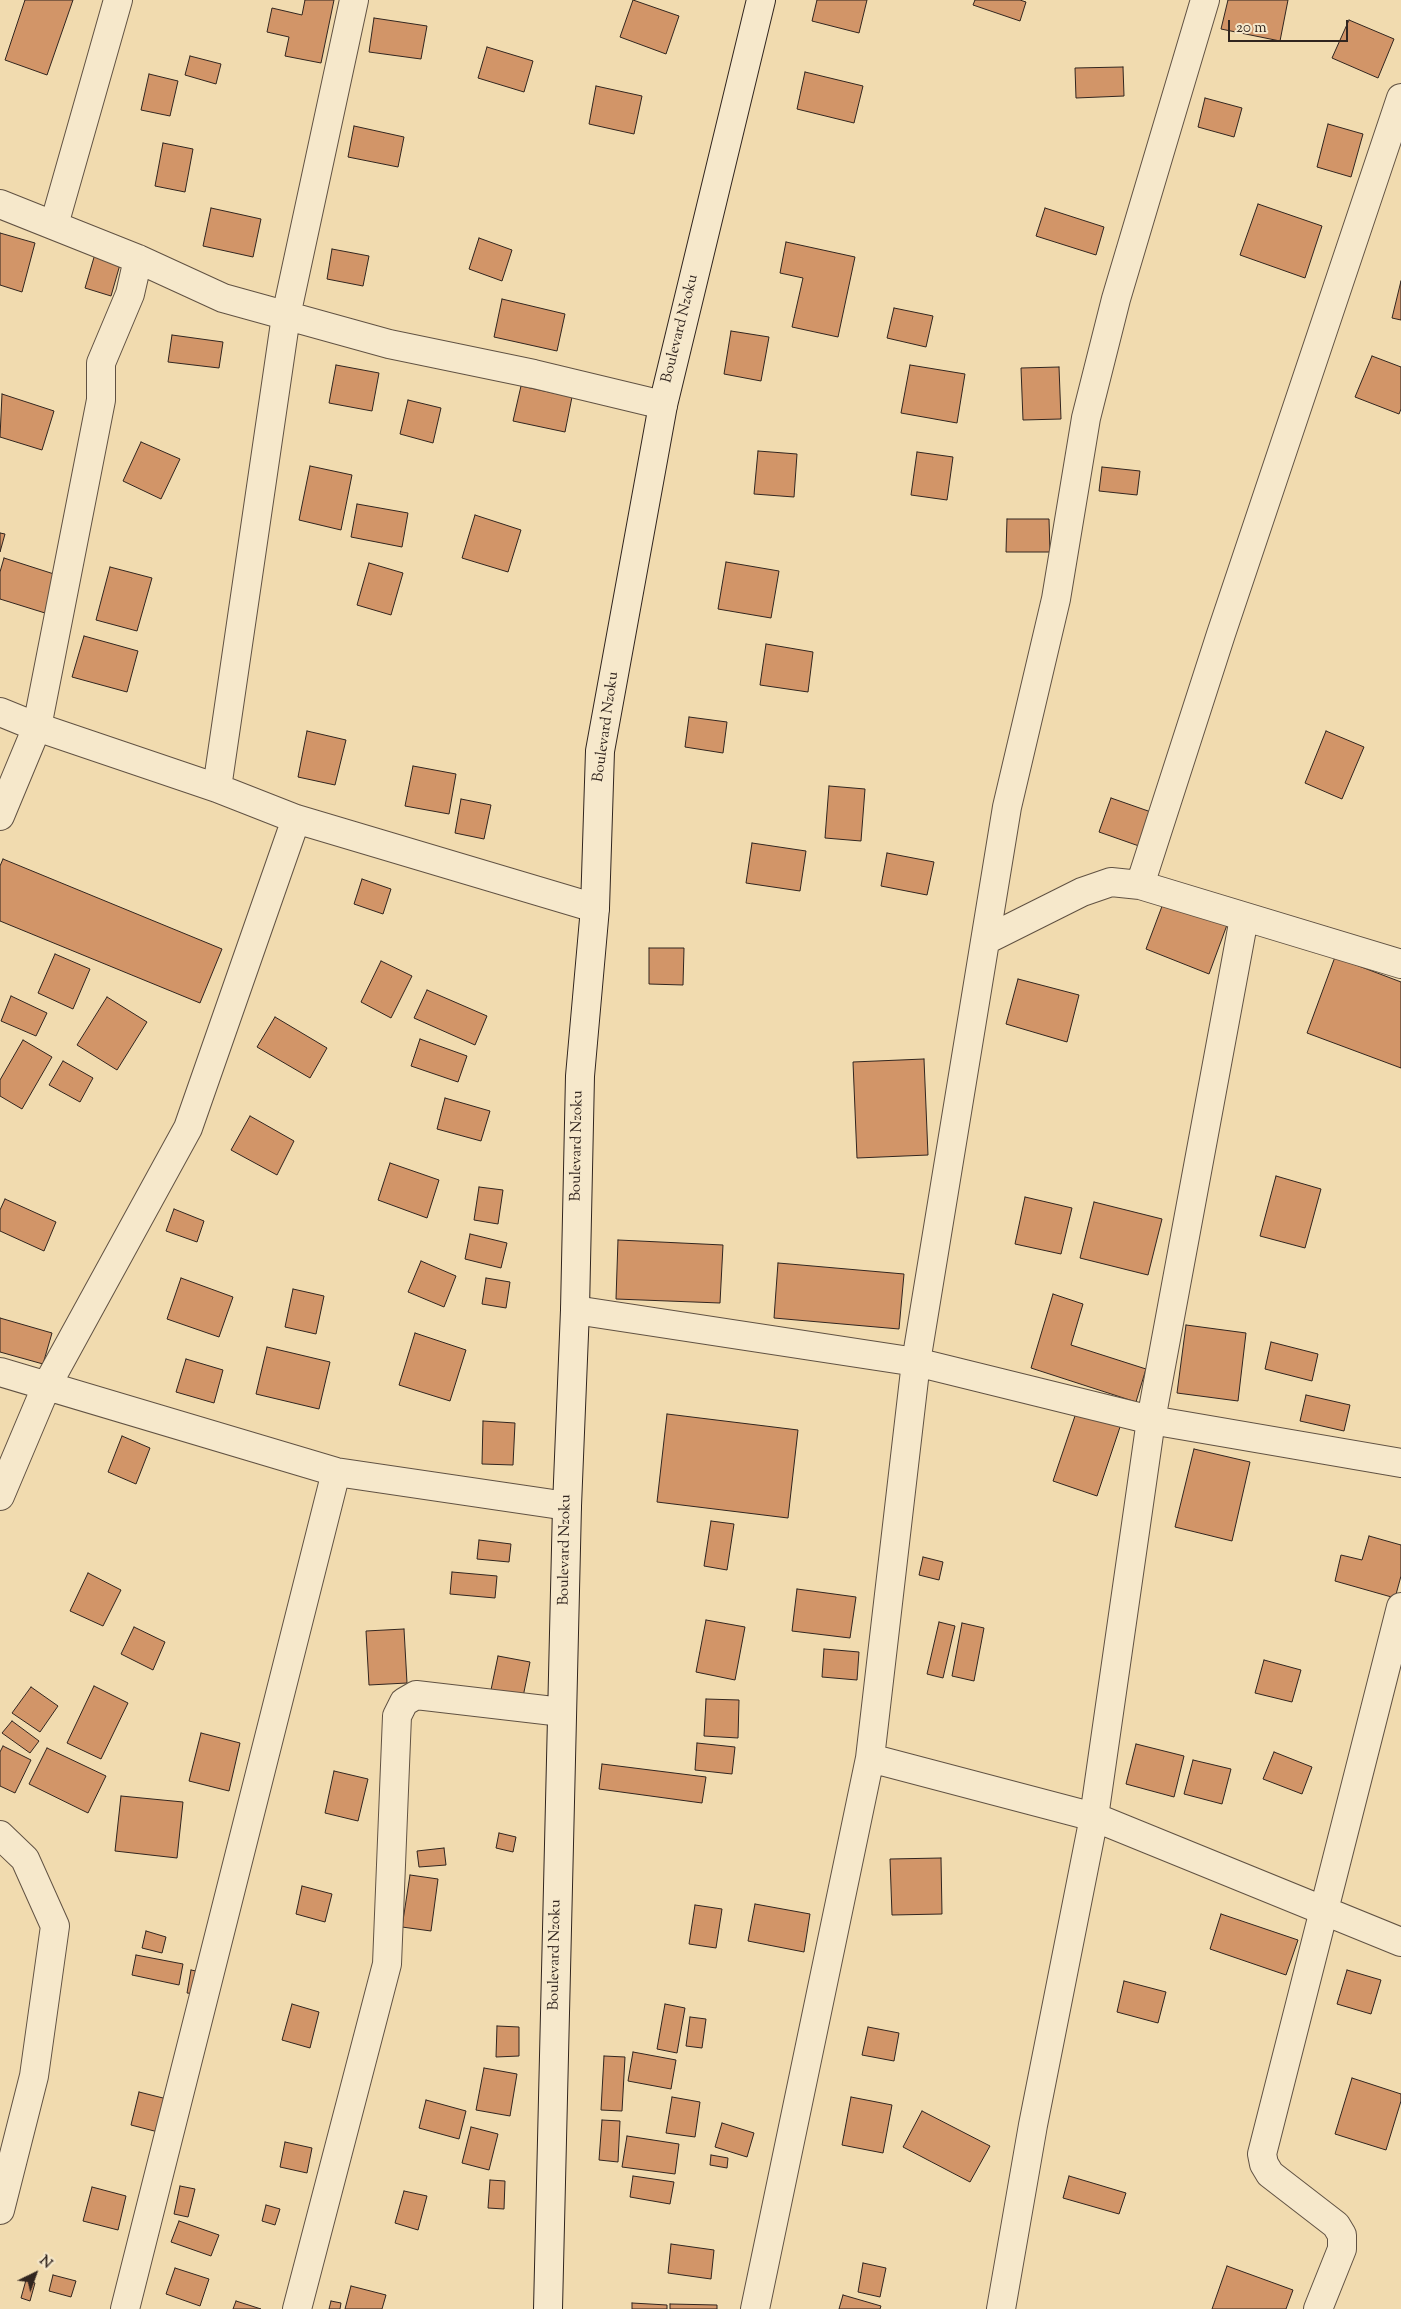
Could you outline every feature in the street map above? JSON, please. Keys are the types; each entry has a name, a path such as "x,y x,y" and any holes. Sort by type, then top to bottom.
{"street":[{"path":"54,225 118,0"},
{"path":"217,788 286,316 354,0"},
{"name":"Boulevard Nzoku","path":"548,2309 567,1506 575,1310 580,1076 595,908 600,751 663,405 761,0"},
{"path":"755,2309 870,1758 916,1362 1007,807 1056,598 1086,418 1116,298 1205,0"},
{"path":"1140,885 1221,634 1401,98"},
{"path":"0,204 138,259 223,298 389,344 534,374 663,405"},
{"path":"0,816 37,727 101,400 101,363 130,294 138,259"},
{"path":"0,712 37,727 217,788 296,819 595,908"},
{"path":"0,1496 46,1387 188,1128 296,819"},
{"path":"986,940 1082,892 1111,882 1140,885 1401,964"},
{"path":"1001,2309 1033,2125 1094,1817 1151,1420 1244,918"},
{"path":"575,1310 916,1362 1151,1420 1401,1463"},
{"path":"0,1372 336,1472 567,1506"},
{"path":"125,2309 336,1472"},
{"path":"1318,2309 1342,2249 1342,2236 1336,2225 1270,2174 1264,2164 1262,2154 1401,1607"},
{"path":"297,2309 387,1964 397,1716 404,1702 416,1695 562,1712"},
{"path":"870,1758 1094,1817 1202,1863 1325,1910 1401,1942"},
{"path":"0,1835 25,1859 55,1926 34,2076 0,2210"}],"building":[{"path":"25,0 73,0 47,75 5,60"},
{"path":"305,0 334,0 321,63 285,56 289,37 267,32 272,8 302,15"},
{"path":"633,0 679,16 666,54 620,37"},
{"path":"817,0 867,0 859,33 812,21"},
{"path":"975,0 1020,0 1026,2 1020,21 973,5"},
{"path":"1228,0 1288,0 1280,41 1221,29"},
{"path":"374,18 427,26 421,59 369,52"},
{"path":"1349,20 1394,39 1378,78 1332,58"},
{"path":"487,47 533,61 524,92 478,78"},
{"path":"190,56 221,64 216,84 185,75"},
{"path":"1123,67 1124,96 1076,98 1075,68"},
{"path":"805,72 863,86 854,123 797,109"},
{"path":"149,74 178,81 170,116 141,110"},
{"path":"596,86 642,96 634,134 589,124"},
{"path":"1205,98 1242,108 1234,137 1198,127"},
{"path":"1328,124 1363,134 1351,177 1317,167"},
{"path":"354,126 404,137 398,167 348,157"},
{"path":"163,143 193,149 185,192 155,186"},
{"path":"1258,204 1322,226 1305,278 1240,255"},
{"path":"211,208 261,219 253,257 203,246"},
{"path":"1045,208 1104,227 1096,255 1036,236"},
{"path":"0,233 35,243 22,292 0,285"},
{"path":"479,238 512,250 502,281 469,269"},
{"path":"786,242 855,257 838,337 792,327 803,278 780,273"},
{"path":"332,249 369,256 363,286 327,279"},
{"path":"95,254 121,261 111,296 85,288"},
{"path":"1401,281 1401,320 1392,318"},
{"path":"502,299 565,314 557,351 494,337"},
{"path":"894,308 933,316 926,347 887,338"},
{"path":"731,331 769,337 761,381 724,374"},
{"path":"172,335 223,342 219,368 168,362"},
{"path":"1372,356 1401,367 1401,409 1399,414 1355,397"},
{"path":"336,365 379,373 372,411 329,403"},
{"path":"910,365 965,374 957,423 901,413"},
{"path":"1059,367 1061,419 1023,420 1021,368"},
{"path":"521,386 572,397 565,432 513,421"},
{"path":"2,394 54,411 42,450 0,437"},
{"path":"408,400 441,408 433,443 400,434"},
{"path":"141,442 180,459 161,499 123,481"},
{"path":"758,451 797,454 794,497 754,494"},
{"path":"917,452 953,457 947,500 911,495"},
{"path":"310,466 352,475 341,530 299,520"},
{"path":"1102,467 1140,471 1137,495 1099,491"},
{"path":"357,504 408,513 402,547 351,537"},
{"path":"475,515 521,530 508,572 462,558"},
{"path":"1007,519 1049,519 1050,552 1006,552"},
{"path":"0,533 5,534 0,552"},
{"path":"4,558 57,575 45,613 0,599 0,572"},
{"path":"726,562 779,571 771,618 718,609"},
{"path":"369,563 403,573 391,615 357,605"},
{"path":"110,567 152,578 137,631 96,620"},
{"path":"84,636 138,651 127,692 72,677"},
{"path":"766,644 813,652 808,692 760,685"},
{"path":"689,717 727,722 723,753 685,747"},
{"path":"307,731 346,740 335,785 298,777"},
{"path":"1326,731 1364,747 1342,799 1305,783"},
{"path":"413,766 456,774 449,814 405,806"},
{"path":"829,786 865,789 861,841 825,838"},
{"path":"1111,798 1151,812 1139,846 1099,832"},
{"path":"461,799 491,805 484,839 455,833"},
{"path":"752,843 806,851 800,891 746,883"},
{"path":"887,853 934,862 927,895 881,886"},
{"path":"3,859 222,949 200,1003 0,921 0,866"},
{"path":"362,879 391,889 383,914 354,904"},
{"path":"1164,901 1227,925 1209,974 1146,949"},
{"path":"649,948 684,948 683,985 649,984"},
{"path":"55,954 90,969 73,1009 38,993"},
{"path":"1335,957 1401,982 1401,1068 1307,1033"},
{"path":"381,961 412,976 391,1018 361,1002"},
{"path":"1018,979 1079,995 1067,1042 1006,1024"},
{"path":"427,990 487,1016 475,1045 414,1018"},
{"path":"11,996 47,1013 36,1036 1,1021"},
{"path":"107,997 147,1022 117,1070 77,1045"},
{"path":"275,1017 327,1048 310,1078 257,1047"},
{"path":"420,1039 467,1056 458,1082 411,1066"},
{"path":"23,1040 52,1057 22,1109 0,1096 0,1080"},
{"path":"924,1059 928,1155 857,1158 853,1062"},
{"path":"63,1061 93,1078 80,1102 49,1085"},
{"path":"445,1098 490,1111 481,1141 437,1129"},
{"path":"250,1116 294,1141 277,1175 231,1150"},
{"path":"390,1163 439,1180 427,1218 378,1200"},
{"path":"1276,1176 1321,1189 1305,1248 1260,1236"},
{"path":"479,1187 503,1190 498,1224 474,1220"},
{"path":"1025,1197 1072,1208 1061,1254 1015,1244"},
{"path":"5,1199 56,1222 44,1251 0,1231 0,1210"},
{"path":"1094,1202 1162,1219 1148,1275 1080,1258"},
{"path":"174,1209 204,1221 197,1242 166,1231"},
{"path":"470,1234 507,1243 501,1268 465,1259"},
{"path":"618,1240 723,1245 720,1303 616,1299"},
{"path":"421,1261 456,1276 444,1307 408,1292"},
{"path":"778,1263 904,1274 899,1329 774,1318"},
{"path":"181,1278 233,1297 219,1337 167,1319"},
{"path":"486,1278 510,1282 506,1308 482,1304"},
{"path":"293,1289 324,1296 316,1334 285,1327"},
{"path":"1053,1294 1083,1304 1071,1345 1146,1369 1136,1402 1031,1368"},
{"path":"0,1318 52,1333 43,1364 0,1352"},
{"path":"1186,1325 1246,1333 1238,1401 1177,1393"},
{"path":"415,1333 466,1350 450,1401 399,1385"},
{"path":"1271,1342 1318,1354 1312,1381 1265,1369"},
{"path":"267,1347 330,1362 319,1409 256,1394"},
{"path":"186,1359 223,1370 214,1403 176,1392"},
{"path":"1306,1395 1350,1405 1344,1431 1300,1421"},
{"path":"1077,1410 1121,1424 1097,1496 1053,1481"},
{"path":"667,1414 798,1430 788,1518 657,1502"},
{"path":"483,1421 515,1423 513,1465 482,1464"},
{"path":"122,1436 150,1448 136,1484 108,1472"},
{"path":"1194,1449 1250,1462 1232,1541 1175,1527"},
{"path":"711,1521 734,1524 727,1570 704,1566"},
{"path":"1369,1536 1401,1545 1401,1576 1395,1598 1335,1581 1341,1555 1362,1560"},
{"path":"479,1540 511,1544 509,1562 477,1559"},
{"path":"923,1557 943,1562 939,1580 919,1575"},
{"path":"452,1572 497,1576 495,1598 450,1594"},
{"path":"88,1573 121,1590 103,1626 70,1611"},
{"path":"797,1589 856,1597 850,1638 792,1631"},
{"path":"706,1620 745,1627 735,1680 696,1672"},
{"path":"939,1622 955,1626 943,1678 927,1674"},
{"path":"962,1623 984,1628 974,1681 952,1676"},
{"path":"134,1627 165,1642 153,1670 121,1654"},
{"path":"404,1629 407,1683 369,1685 366,1631"},
{"path":"824,1649 859,1652 857,1680 822,1677"},
{"path":"498,1656 530,1662 523,1697 491,1690"},
{"path":"1264,1660 1301,1670 1292,1702 1255,1693"},
{"path":"94,1686 128,1703 101,1759 67,1743"},
{"path":"31,1687 58,1706 40,1732 12,1713"},
{"path":"706,1699 739,1700 738,1738 704,1736"},
{"path":"12,1721 39,1741 30,1753 2,1733"},
{"path":"201,1733 240,1743 229,1791 189,1781"},
{"path":"697,1743 735,1747 732,1774 695,1770"},
{"path":"1136,1744 1184,1756 1174,1797 1126,1784"},
{"path":"3,1746 31,1760 15,1793 0,1786 0,1752"},
{"path":"47,1748 106,1776 88,1813 29,1784"},
{"path":"1274,1752 1312,1767 1302,1794 1263,1779"},
{"path":"1193,1760 1231,1769 1222,1804 1184,1794"},
{"path":"602,1764 706,1777 702,1803 599,1789"},
{"path":"334,1771 368,1779 358,1821 325,1813"},
{"path":"121,1796 183,1802 177,1858 115,1851"},
{"path":"499,1833 516,1837 513,1852 496,1848"},
{"path":"444,1848 446,1865 419,1867 417,1851"},
{"path":"941,1858 942,1914 892,1915 890,1859"},
{"path":"410,1875 438,1879 431,1931 402,1927"},
{"path":"302,1886 332,1894 325,1922 296,1914"},
{"path":"755,1904 810,1914 804,1952 748,1941"},
{"path":"695,1905 722,1909 716,1948 689,1944"},
{"path":"1221,1914 1298,1940 1286,1975 1210,1949"},
{"path":"146,1931 166,1937 162,1953 142,1948"},
{"path":"136,1955 183,1964 179,1985 132,1975"},
{"path":"191,1970 201,1972 196,1994 187,1993"},
{"path":"1347,1970 1381,1980 1371,2014 1337,2004"},
{"path":"1124,1981 1166,1992 1158,2023 1117,2012"},
{"path":"292,2004 319,2012 310,2048 282,2040"},
{"path":"665,2004 685,2008 677,2053 657,2049"},
{"path":"690,2017 706,2019 702,2048 686,2046"},
{"path":"497,2026 519,2027 519,2056 496,2057"},
{"path":"868,2027 899,2033 894,2061 862,2055"},
{"path":"633,2052 676,2060 671,2089 628,2081"},
{"path":"604,2056 625,2057 622,2111 601,2110"},
{"path":"484,2068 517,2074 510,2116 476,2110"},
{"path":"1352,2078 1401,2094 1401,2101 1386,2150 1335,2134"},
{"path":"139,2092 171,2100 162,2133 131,2125"},
{"path":"672,2097 700,2102 695,2137 666,2133"},
{"path":"851,2097 892,2105 883,2153 842,2145"},
{"path":"426,2100 466,2111 459,2139 419,2128"},
{"path":"922,2111 990,2146 970,2182 903,2147"},
{"path":"602,2120 620,2121 618,2162 599,2160"},
{"path":"722,2123 754,2133 747,2157 715,2147"},
{"path":"471,2127 498,2134 489,2170 462,2163"},
{"path":"627,2136 679,2144 675,2174 622,2167"},
{"path":"285,2142 312,2148 307,2173 280,2167"},
{"path":"711,2155 728,2158 727,2168 710,2165"},
{"path":"633,2176 674,2182 670,2204 630,2197"},
{"path":"1069,2176 1126,2193 1119,2214 1063,2198"},
{"path":"490,2180 505,2181 504,2209 488,2208"},
{"path":"180,2186 195,2189 188,2217 174,2214"},
{"path":"92,2187 126,2196 118,2230 83,2221"},
{"path":"404,2191 427,2196 418,2230 395,2223"},
{"path":"266,2205 280,2209 275,2225 262,2221"},
{"path":"179,2221 219,2235 211,2256 171,2242"},
{"path":"671,2244 714,2250 711,2279 668,2273"},
{"path":"863,2263 886,2268 880,2297 858,2292"},
{"path":"1227,2266 1293,2290 1286,2309 1212,2309"},
{"path":"175,2268 209,2279 200,2306 166,2294"},
{"path":"53,2275 76,2281 71,2297 49,2291"},
{"path":"26,2280 35,2283 30,2301 21,2298"},
{"path":"351,2286 386,2295 382,2309 345,2309"},
{"path":"843,2295 881,2306 880,2309 839,2309"},
{"path":"236,2301 261,2309 233,2309"},
{"path":"331,2301 341,2303 340,2309 329,2309"},
{"path":"632,2303 667,2305 667,2309 632,2309"},
{"path":"670,2304 717,2305 717,2309 670,2309"}]}
